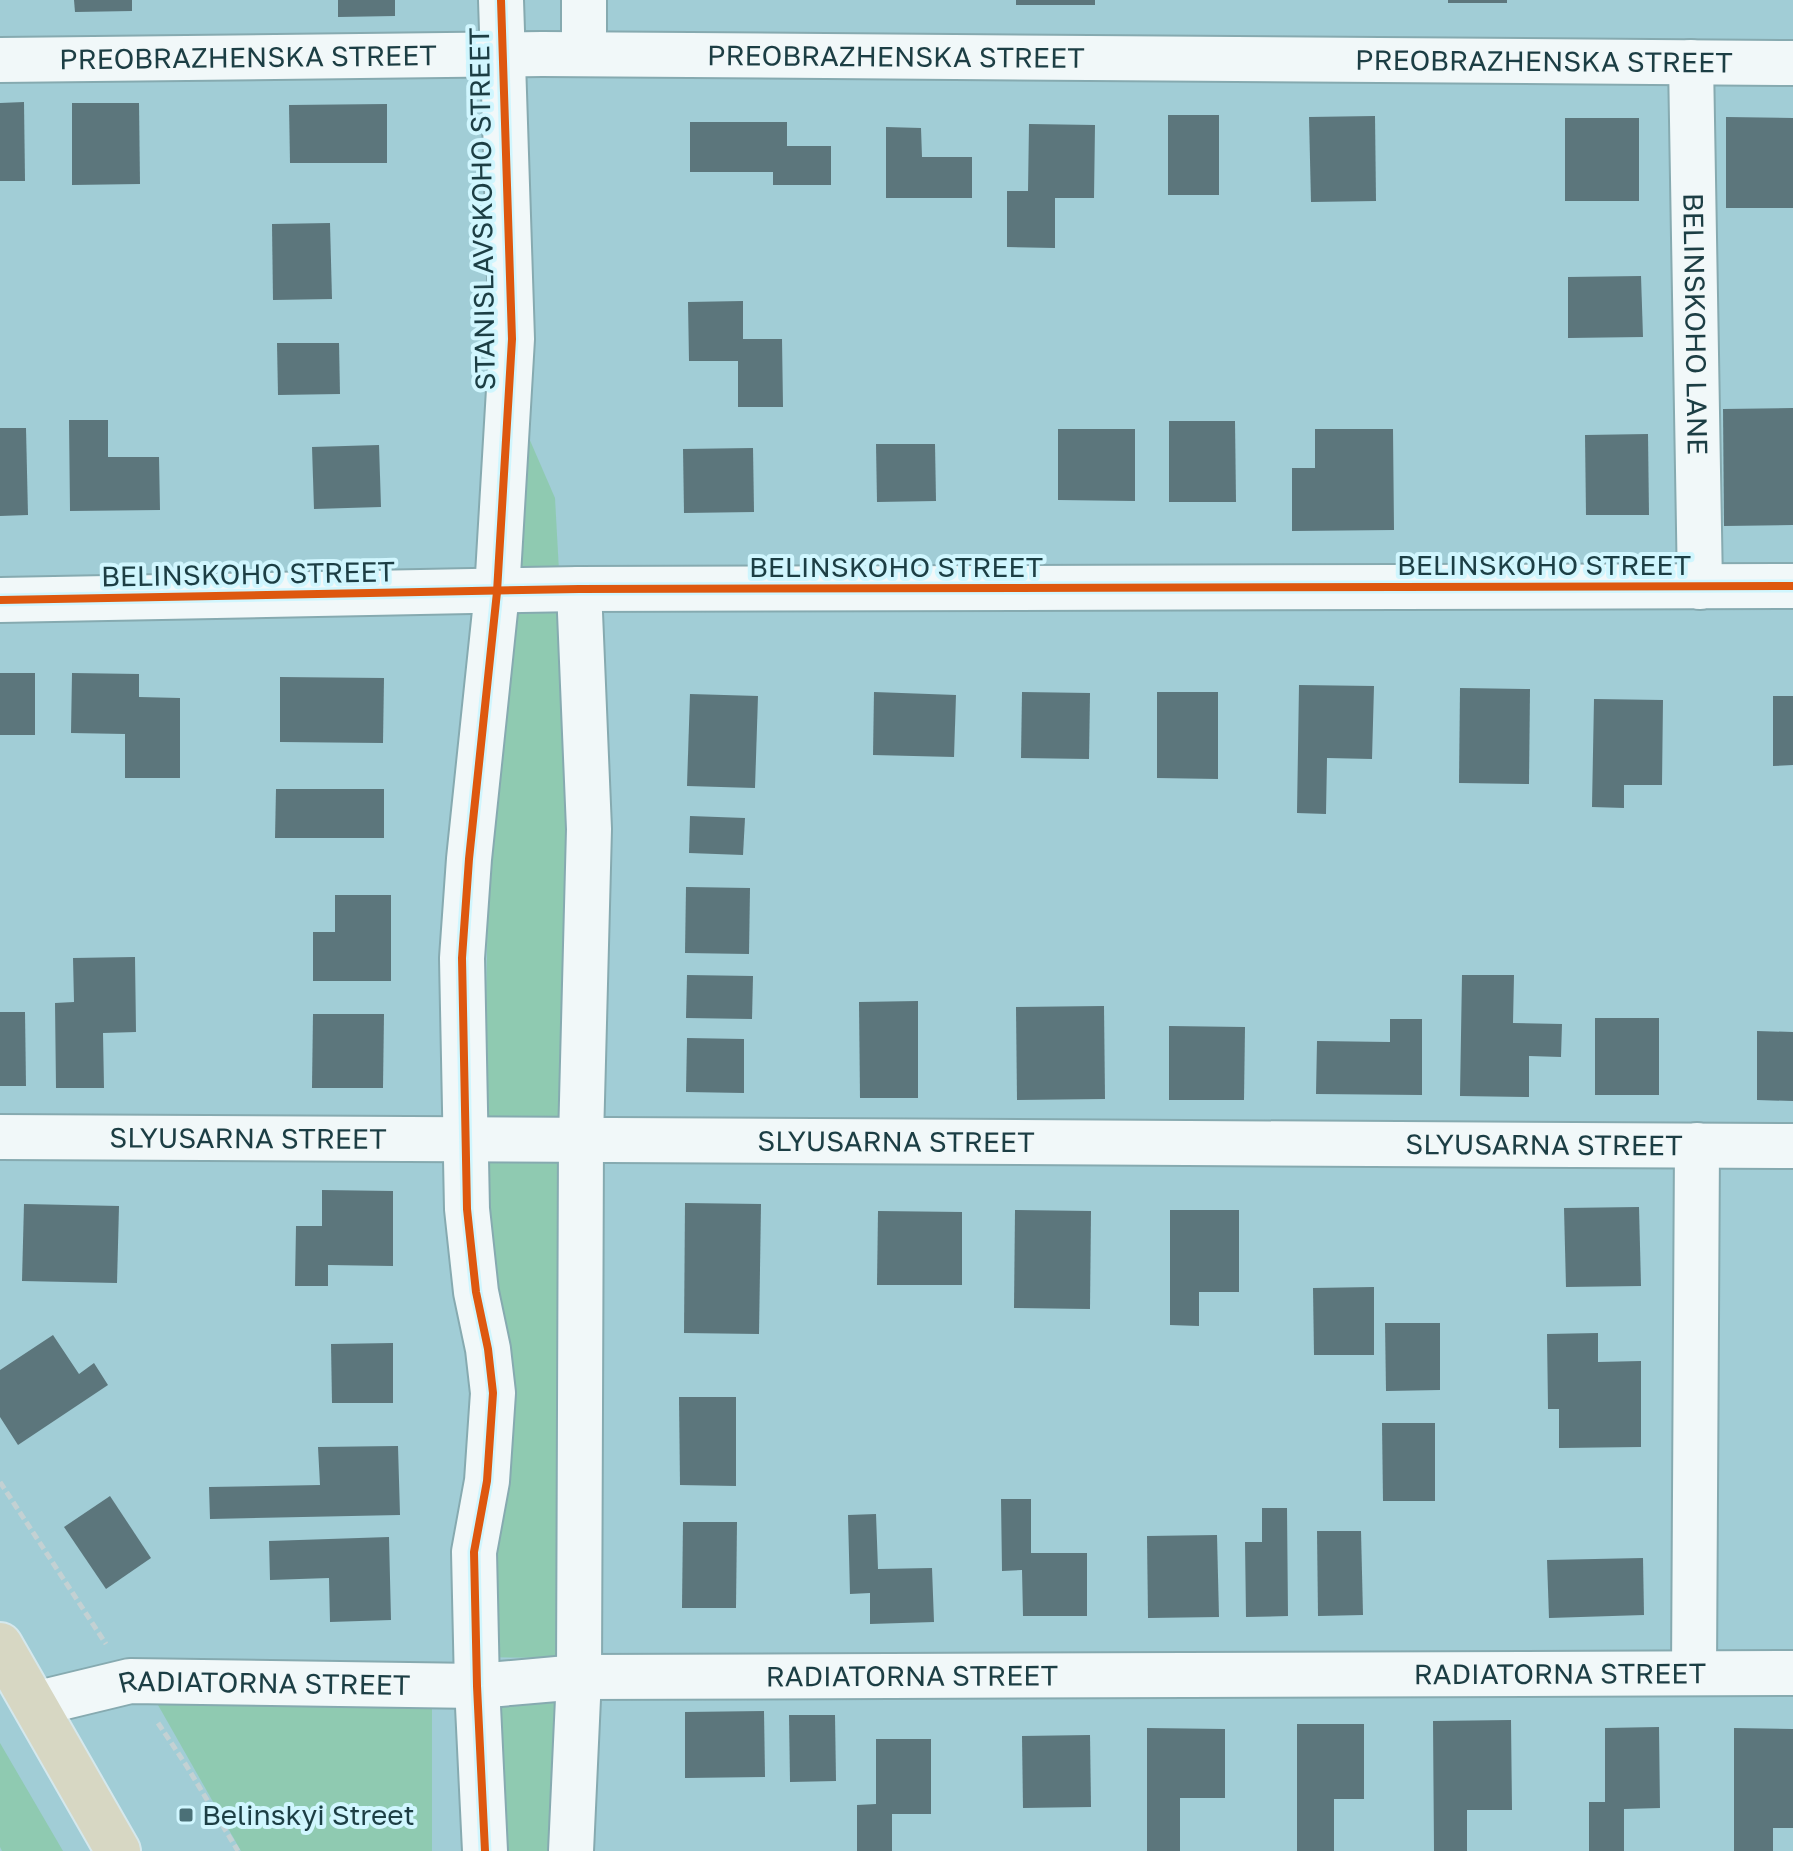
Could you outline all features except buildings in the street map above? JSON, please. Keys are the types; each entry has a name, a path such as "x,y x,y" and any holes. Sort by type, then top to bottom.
{"highway":[{"path":"0,1645 118,1851"}],"street":[{"name":"STANISLAVSKOHO STREET","path":"485,1851 474,1552 487,1481 493,1393 476,1292 467,1209 462,958 469,859 497,592 512,339 501,0"},
{"path":"584,0 584,54"},
{"name":"PREOBRAZHENSKA STREET","path":"0,60 584,54 1793,63"},
{"name":"BELINSKOHO LANE","path":"1691,62 1700,587"},
{"name":"BELINSKOHO STREET","path":"0,600 579,589 1793,586"},
{"path":"571,1851 579,1677 581,1139 589,829 579,589"},
{"name":"SLYUSARNA STREET","path":"0,1137 1793,1146"},
{"path":"1694,1673 1697,1145"},
{"name":"RADIATORNA STREET","path":"35,1704 130,1681 477,1686 579,1677 1793,1673"}],"path":[{"path":"0,1482 186,1765 238,1851"}],"green space":[{"path":"492,353 555,498 559,571 493,571"},
{"path":"493,608 561,608 570,829 563,1121 484,1121"},
{"path":"483,1158 562,1158 561,1658 475,1657"},
{"path":"476,1695 559,1696 551,1851 475,1851"},
{"path":"432,1702 432,1851 241,1851 158,1705"},
{"path":"0,1743 63,1851 2,1851"}],"cycle path":[{"path":"485,1851 474,1552 487,1481 493,1393 476,1292 467,1209 462,958 469,859 497,592 512,339 501,0"},
{"path":"0,600 579,589 1793,586"}],"place":[{"name":"Belinskyi Street","path":"186,1815"}]}
